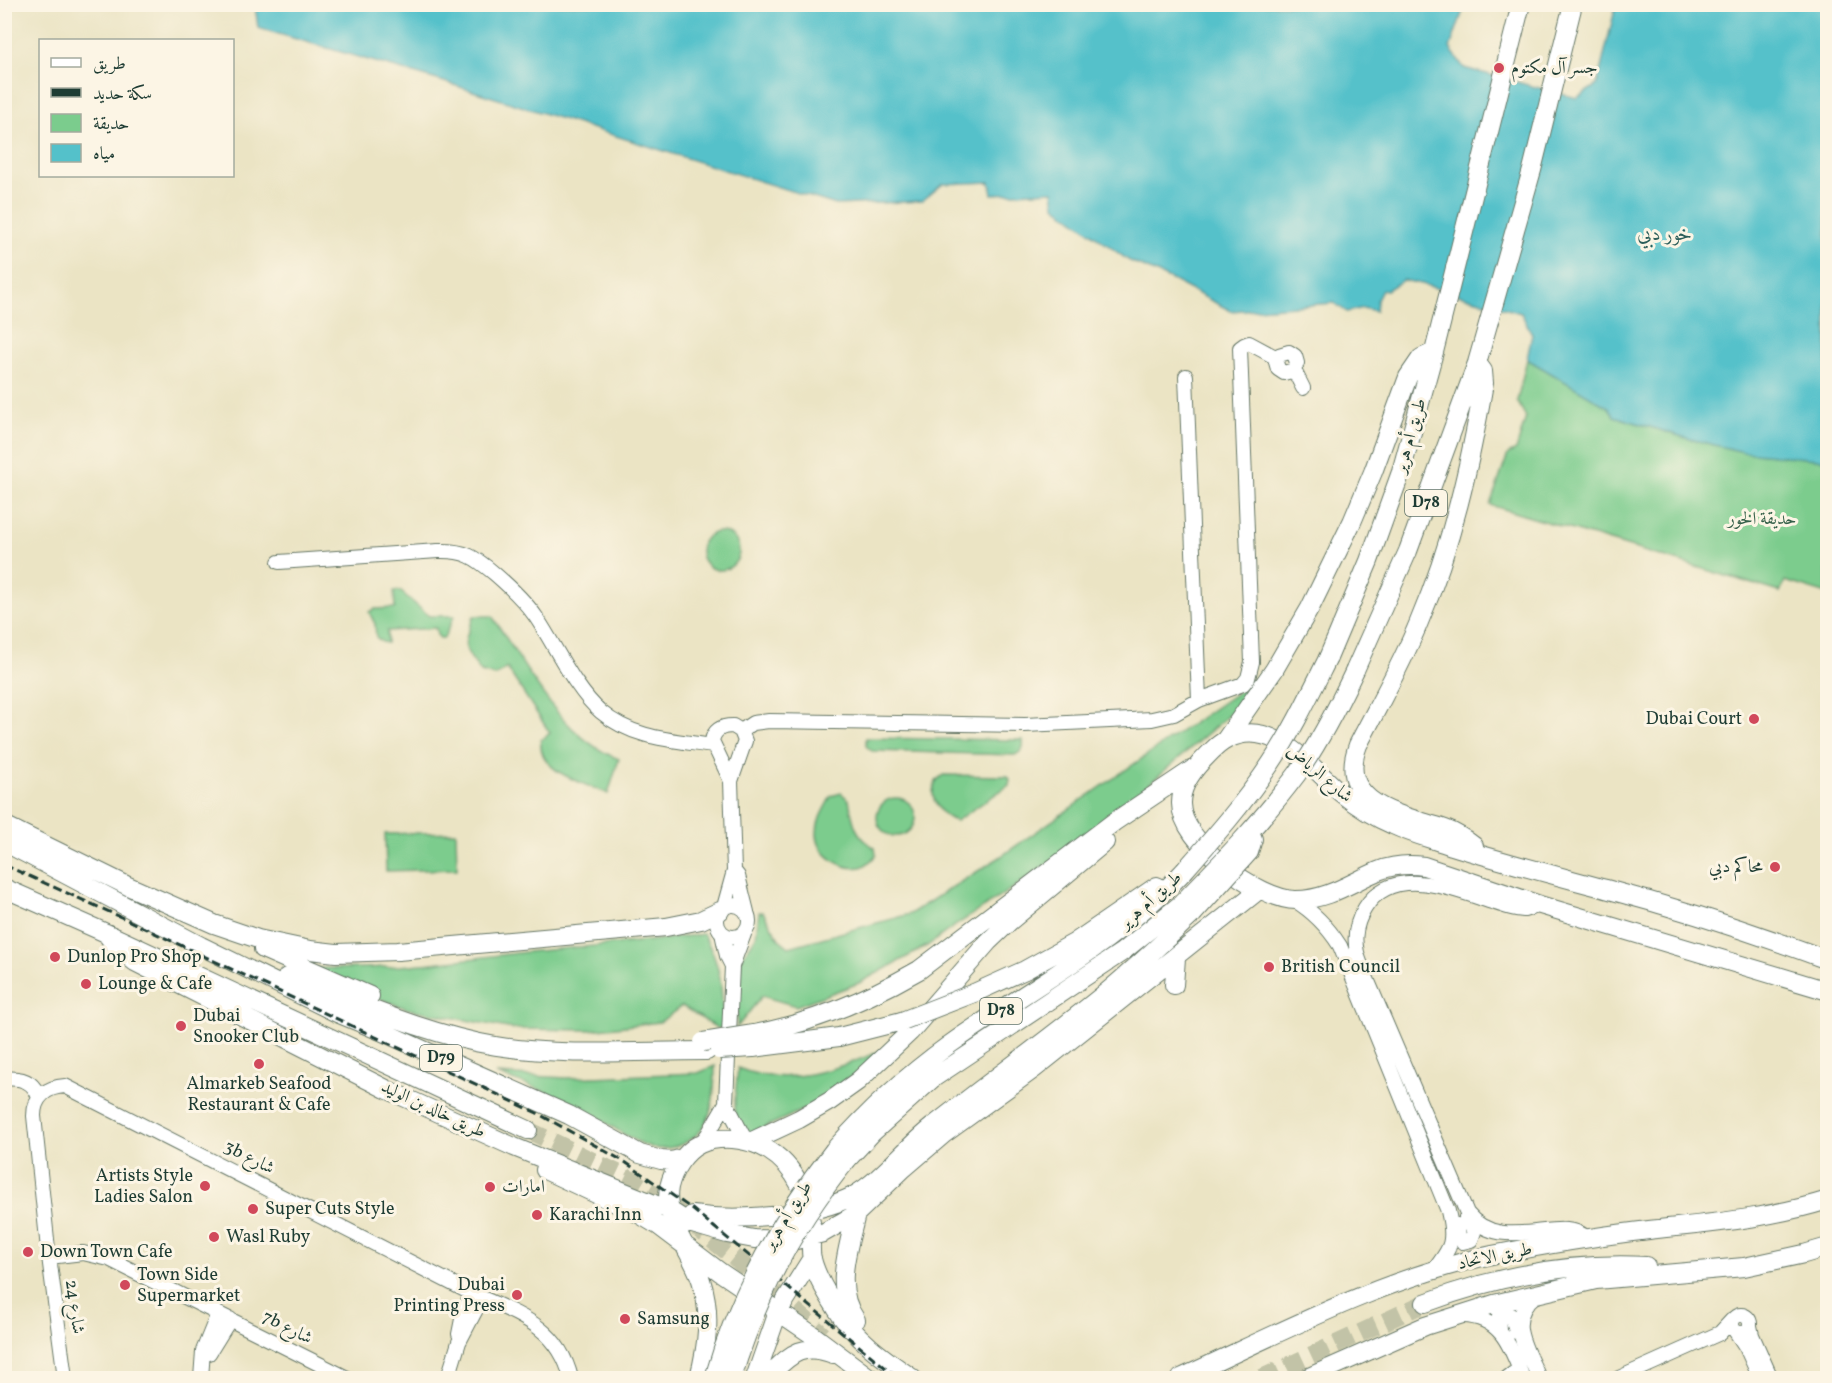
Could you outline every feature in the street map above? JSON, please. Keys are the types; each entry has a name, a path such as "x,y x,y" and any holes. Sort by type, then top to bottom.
{"main road":[{"name":"طريق أم هرير","path":"732,1378 757,1307 790,1242 825,1187 864,1116 919,1067 950,1044 1078,961 1118,931 1180,875 1235,812 1271,762 1303,709 1328,658 1369,561 1401,472 1434,352 1521,4"},
{"name":"طريق أم هرير","path":"714,1378 738,1310 766,1250 790,1210 841,1155 960,1058 1187,909 1249,852 1253,839 1250,832 1298,772 1319,740 1355,670 1408,551 1487,331 1533,170 1573,4"},
{"path":"754,1041 778,1029 832,1013 879,992 944,953 1008,901 1114,822 1197,767 1226,739 1274,670 1310,608 1352,522 1408,377 1421,358 1434,352"},
{"path":"1477,363 1483,371 1484,383 1467,472 1451,535 1419,622 1358,745 1354,759 1354,771 1360,788 1371,802 1457,834 1484,856"},
{"name":"شارع الرياض","path":"1226,739 1251,733 1264,735 1283,743 1339,792 1374,816 1411,832 1484,856 1666,905 1827,960"},
{"path":"1197,767 1182,792 1180,805 1188,828 1222,866 1259,890 1294,900 1331,893 1380,870 1394,866 1409,864 1424,866 1540,906 1827,991"},
{"path":"748,1142 799,1119 830,1101 876,1065 910,1032 988,942 1101,846 1111,835 1114,822"},
{"path":"4,825 238,938 426,1019 439,1032"},
{"name":"D79","path":"4,842 201,946 337,1013 553,1108 640,1154 661,1160 672,1161 683,1158"},
{"path":"201,946 439,1032 496,1046 557,1052 651,1051 754,1041 839,1037 902,1021 974,993 1050,957 1098,928 1152,888 1180,875"},
{"name":"طريق خالد بن الوليد","path":"4,888 106,933 115,946 135,962 362,1077 514,1147 530,1162 555,1176 639,1214 870,1378"},
{"path":"514,1147 672,1212 689,1222 727,1234 775,1241 811,1237 823,1233 856,1214 944,1134 1034,1069 1259,890"},
{"path":"213,924 284,946 336,953 366,953 666,927 701,920 722,909"},
{"path":"672,1212 728,1218 782,1214 841,1201 863,1189 930,1128 1108,990 1187,909"},
{"path":"106,933 528,1130"},
{"path":"1174,985 1176,958"},
{"path":"699,1378 707,1337 706,1299 701,1278 677,1230 669,1189 683,1158 699,1144 725,1139 748,1142 770,1151 789,1167 803,1189 809,1209 812,1258 828,1295 845,1322 859,1338 912,1378"},
{"name":"طريق الاتحاد","path":"1181,1378 1356,1299 1433,1271 1494,1255 1588,1239 1740,1221 1794,1210 1827,1200"},
{"path":"856,1214 844,1273 844,1297 855,1318 882,1347 893,1365"},
{"path":"1307,1378 1409,1333 1452,1316 1494,1304 1596,1280 1744,1267 1827,1247"},
{"path":"754,1378 778,1312 812,1258"},
{"path":"1425,1303 1504,1278 1587,1265 1651,1266 1683,1271"},
{"path":"766,1378 786,1358 800,1349 821,1349 846,1359"}],"street":[{"path":"741,731 753,723 769,721 1025,725 1152,719 1174,714 1199,700 1237,688 1243,684 1251,671 1240,348 1249,344 1277,358 1282,353 1292,354 1297,360 1294,370 1303,388"},
{"path":"1186,376 1199,700"},
{"path":"279,562 455,550 464,552 480,561 535,615 584,693 600,711 619,725 646,736 713,746"},
{"path":"731,781 713,746 715,733 723,727 733,726 741,731 745,741 731,781 734,871 717,920 732,966"},
{"path":"699,1144 708,1134 726,1103 732,966 750,923 738,876 734,871"},
{"path":"1448,1211 1454,1218 1461,1240 1469,1242 1474,1235 1357,954 1354,943 1355,930 1368,902 1393,885 1408,882 1442,886 1516,909 1524,910 1540,906"},
{"path":"1294,900 1306,907 1325,924 1340,946 1448,1211 1453,1234 1451,1247 1433,1271"},
{"path":"722,909 737,905 747,912"},
{"path":"722,933 733,938 744,934"},
{"path":"4,1079 27,1081 33,1086 39,1098"},
{"name":"3b شارع","path":"39,1098 57,1086 72,1088 535,1323 546,1332 563,1354 571,1378"},
{"name":"شارع 24","path":"39,1098 34,1116 48,1253 65,1378"},
{"path":"726,1103 748,1142"},
{"path":"1463,1207 1473,1221 1490,1231 1520,1234 1572,1230 1588,1239"},
{"name":"7b شارع","path":"48,1253 95,1254 116,1262 347,1378"},
{"path":"448,1378 477,1295"},
{"path":"1536,1295 1523,1308 1519,1327 1522,1340 1539,1378"},
{"path":"1500,1330 1499,1316 1502,1313 1509,1313 1512,1316 1517,1336 1522,1340"},
{"path":"1452,1316 1480,1318 1500,1330 1521,1374 1507,1378"},
{"path":"201,1378 203,1351 224,1317"},
{"path":"206,1378 209,1353 224,1317"},
{"path":"1735,1328 1743,1334 1750,1326 1771,1378"},
{"path":"1619,1378 1735,1328"},
{"path":"1735,1328 1760,1378"}],"green space":[{"name":"حديقة الخور","path":"1527,359 1608,407 1614,416 1690,439 1744,452 1827,460 1827,594 1785,581 1780,592 1490,505 1508,454 1516,450 1526,417 1517,401"},
{"path":"720,532 733,538 739,551 733,564 720,570 707,564 701,551 707,538"},
{"path":"394,591 400,591 429,616 454,616 444,638 437,635 436,628 387,631 387,643 376,637 375,624 369,612 374,609 395,608"},
{"path":"474,616 492,616 546,698 562,717 598,749 619,759 608,794 564,775 547,761 542,751 541,740 550,733 507,668 495,676 481,672 467,651 467,634"},
{"path":"1248,685 1250,689 1230,714 1126,804 1036,873 927,946 859,983 796,1006 762,996 737,1027 741,959 756,937 759,912 763,912 779,939 789,947 910,914 997,859"},
{"path":"866,738 1023,740 1023,745 1021,751 1015,755 872,751 866,746"},
{"path":"943,775 1007,776 1010,779 1009,785 956,821 945,815 934,800 934,788"},
{"path":"841,793 849,800 853,821 859,833 875,848 876,855 861,867 853,868 831,859 818,840 817,827 822,814 831,796"},
{"path":"896,798 909,804 915,817 909,830 896,836 883,830 877,817 883,804"},
{"path":"456,832 457,869 386,871 385,834"},
{"path":"703,934 718,968 722,990 723,1028 717,1028 682,1006 660,1022 590,1030 513,1029 408,1009 332,982 317,968 343,969 422,964"},
{"path":"886,1049 831,1097 748,1135 735,1116 738,1068 775,1077 813,1074"},
{"path":"715,1066 712,1103 705,1124 689,1140 663,1149 654,1148 632,1139 569,1101 496,1074 566,1078 698,1073"}],"water":[{"name":"خور دبي","path":"255,5 1465,5 1450,48 1464,68 1577,98 1597,85 1616,5 1827,5 1827,460 1744,452 1690,439 1614,416 1608,407 1527,359 1532,334 1521,313 1422,284 1403,280 1387,290 1382,290 1377,300 1376,311 1363,308 1347,312 1334,303 1231,311 1128,260 1055,206 1053,191 992,194 990,182 943,184 922,201 836,205 441,81 258,28"}],"tunnel":[{"path":"528,1130 628,1178 653,1193 734,1257 823,1335"},
{"path":"1262,1378 1425,1303"}],"railway":[{"path":"4,865 123,918 537,1113 625,1162 692,1209 898,1378"}],"place":[{"name":"جسر آل مكتوم","path":"1499,68"},
{"name":"Dubai Court","path":"1754,719"},
{"name":"محاكم دبي","path":"1775,867"},
{"name":"Dunlop Pro Shop","path":"55,957"},
{"name":"British Council","path":"1269,967"},
{"name":"Lounge & Cafe","path":"86,984"},
{"name":"Dubai Snooker Club","path":"181,1026"},
{"name":"Almarkeb Seafood Restaurant & Cafe","path":"259,1064"},
{"name":"Artists Style Ladies Salon","path":"205,1186"},
{"name":"امارات","path":"490,1187"},
{"name":"Super Cuts Style","path":"253,1209"},
{"name":"Karachi Inn","path":"537,1215"},
{"name":"Wasl Ruby","path":"214,1237"},
{"name":"Down Town Cafe","path":"28,1252"},
{"name":"Town Side Supermarket","path":"125,1285"},
{"name":"Dubai Printing Press","path":"517,1295"},
{"name":"Samsung","path":"625,1319"}]}
